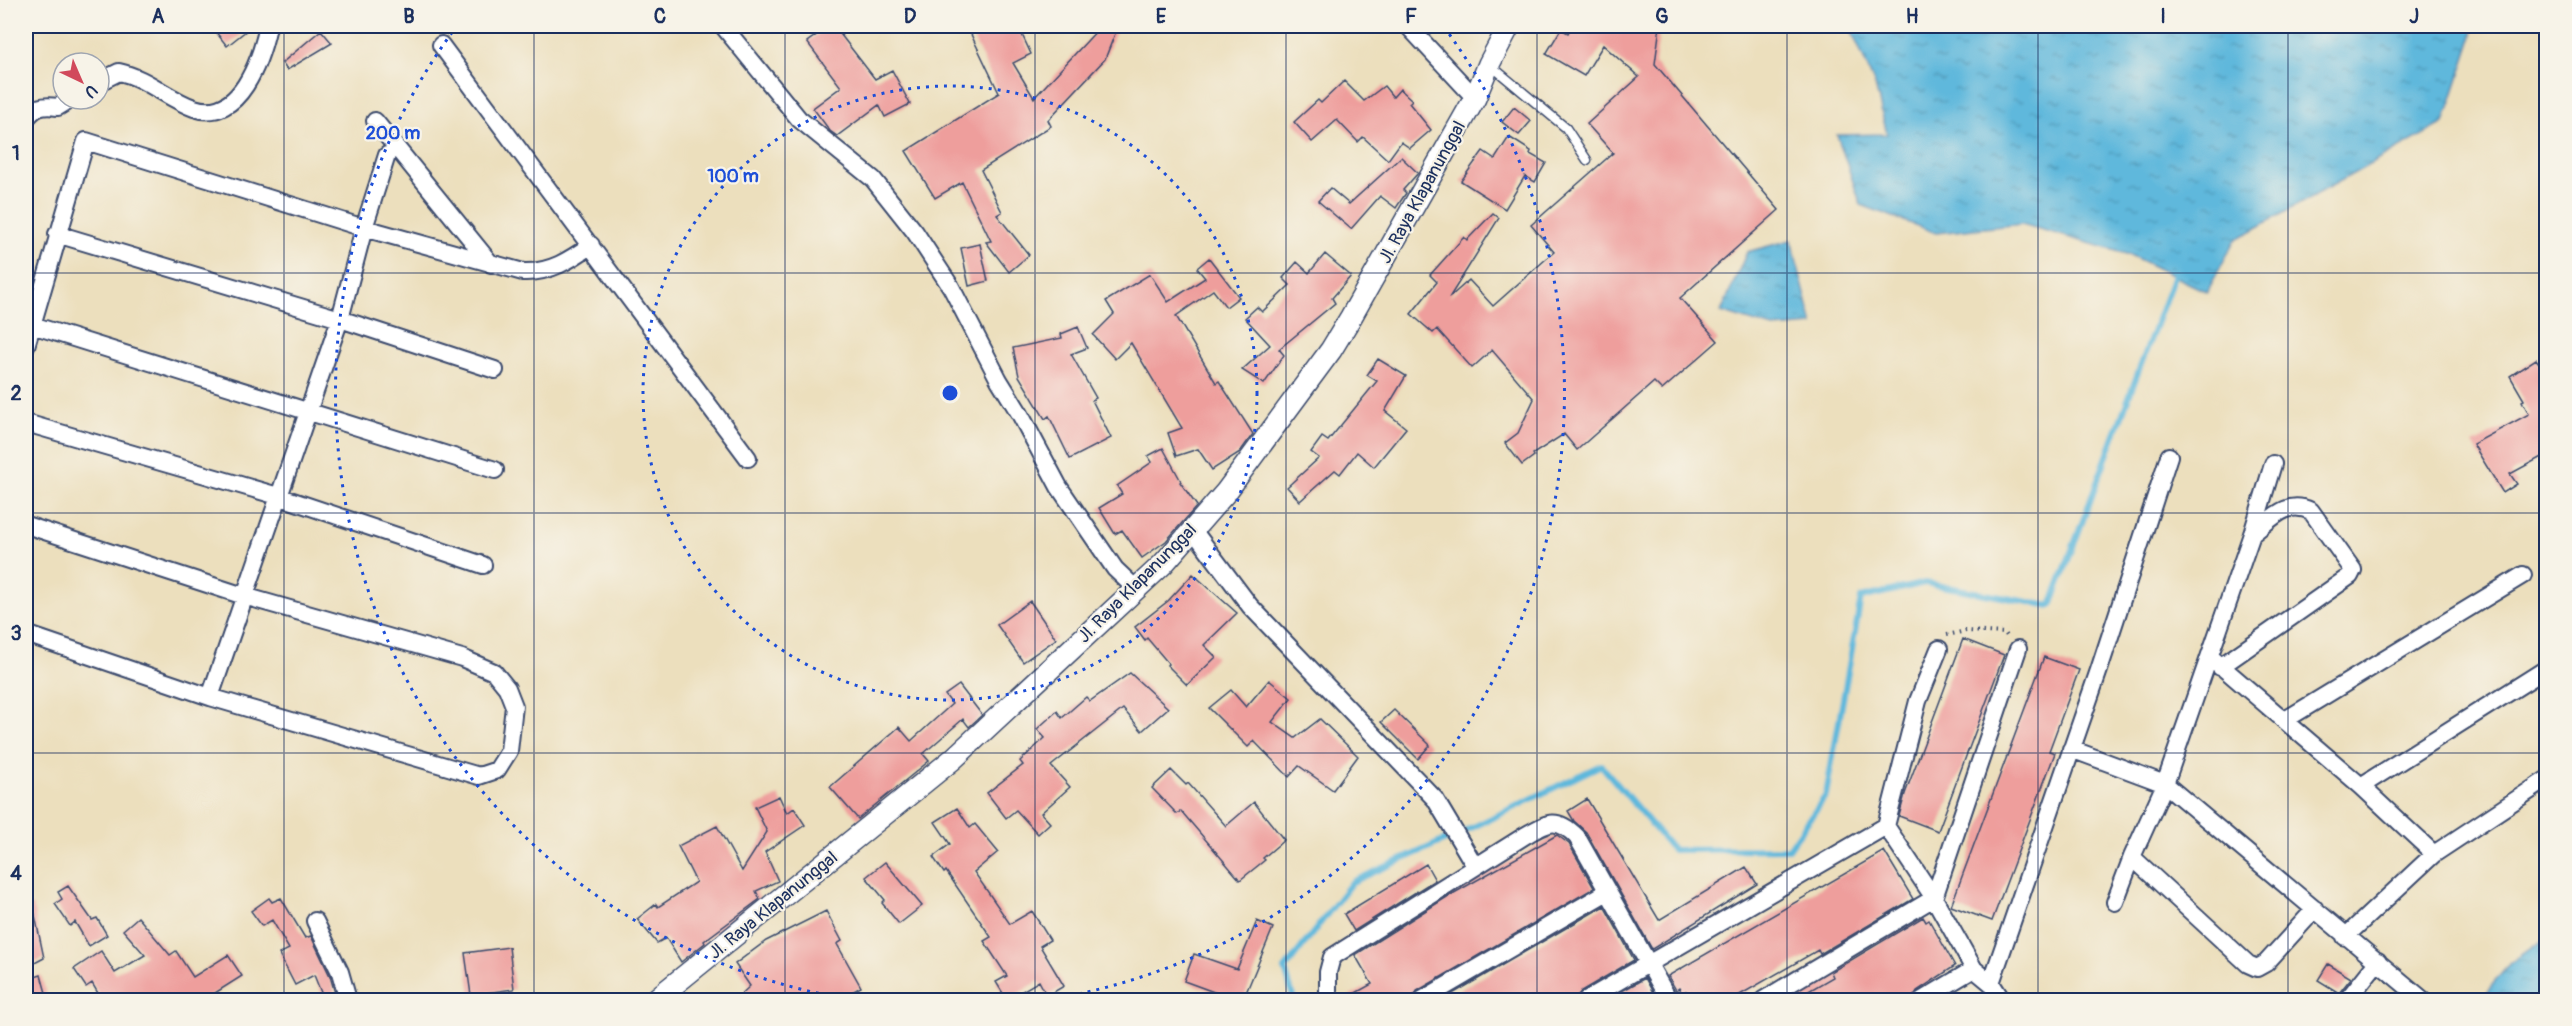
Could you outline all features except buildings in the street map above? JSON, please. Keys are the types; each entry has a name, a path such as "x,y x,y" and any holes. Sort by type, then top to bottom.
{"street":[{"path":"111,76 119,72 144,81 196,109 207,111 228,105 245,87 263,50 268,26"},
{"path":"723,26 799,119 873,179 915,232 951,287 999,380 1059,487 1115,569 1136,589"},
{"path":"1408,26 1475,98"},
{"name":"Jl. Raya Klapanunggal","path":"655,1000 953,759 1136,589 1193,530 1226,492 1331,350 1475,98 1489,63 1509,26"},
{"path":"441,45 748,458"},
{"path":"26,118 33,109 45,105 51,106"},
{"path":"375,121 491,264"},
{"path":"26,346 86,141 364,228 523,273 539,273 560,265 591,245"},
{"path":"210,697 340,319 364,228 387,156"},
{"path":"57,234 340,319 495,370"},
{"path":"32,325 495,470"},
{"path":"26,423 278,496 483,565"},
{"path":"1990,983 2106,648 2169,456"},
{"path":"2115,902 2132,857 2165,784 2252,534 2273,464"},
{"path":"2220,667 2350,576 2353,570 2311,511 2301,506 2290,506 2252,534"},
{"path":"26,525 243,596 462,658 494,672 507,688 514,706 509,752 497,770 478,776 210,697 26,634"},
{"path":"1193,530 1250,606 1435,800 1475,866"},
{"path":"2285,720 2523,575"},
{"path":"1586,1000 1886,826 1918,701 1939,649"},
{"path":"1763,1000 1934,898 2018,649"},
{"path":"2209,654 2220,667 2361,786 2434,854"},
{"path":"2361,786 2547,669"},
{"path":"2071,749 2165,784 2423,1000"},
{"path":"2345,937 2434,854 2547,780"},
{"path":"1328,999 1328,972 1332,957 1475,866 1539,828 1556,823 1567,827 1577,837 1669,1000"},
{"path":"1886,826 1934,898 1974,969 1990,983 2002,1000"},
{"path":"2132,857 2248,964 2257,968 2266,963 2315,909"},
{"path":"1422,1000 1607,892"},
{"path":"315,921 340,972 348,1000"},
{"path":"2347,1000 2378,961"},
{"path":"1922,1000 1974,969"}],"lane":[{"path":"1489,63 1566,128 1587,160"}],"path":[{"path":"1939,649 1950,633 1966,631 2005,633 2018,649"}],"water":[{"path":"1844,26 2473,26 2471,41 2444,123 2235,240 2207,292 2130,255 2022,224 1936,233 1861,205 1837,135 1887,134 1875,85 1850,27"},
{"path":"1791,240 1813,325 1773,328 1721,312 1747,252"},
{"path":"2546,938 2546,1000 2480,1000 2510,963"}],"waterway":[{"path":"1294,1000 1285,969 1352,882 1461,833 1601,765 1673,850 1789,849 1826,795 1861,598 1925,583 2051,606 2177,268"}]}
